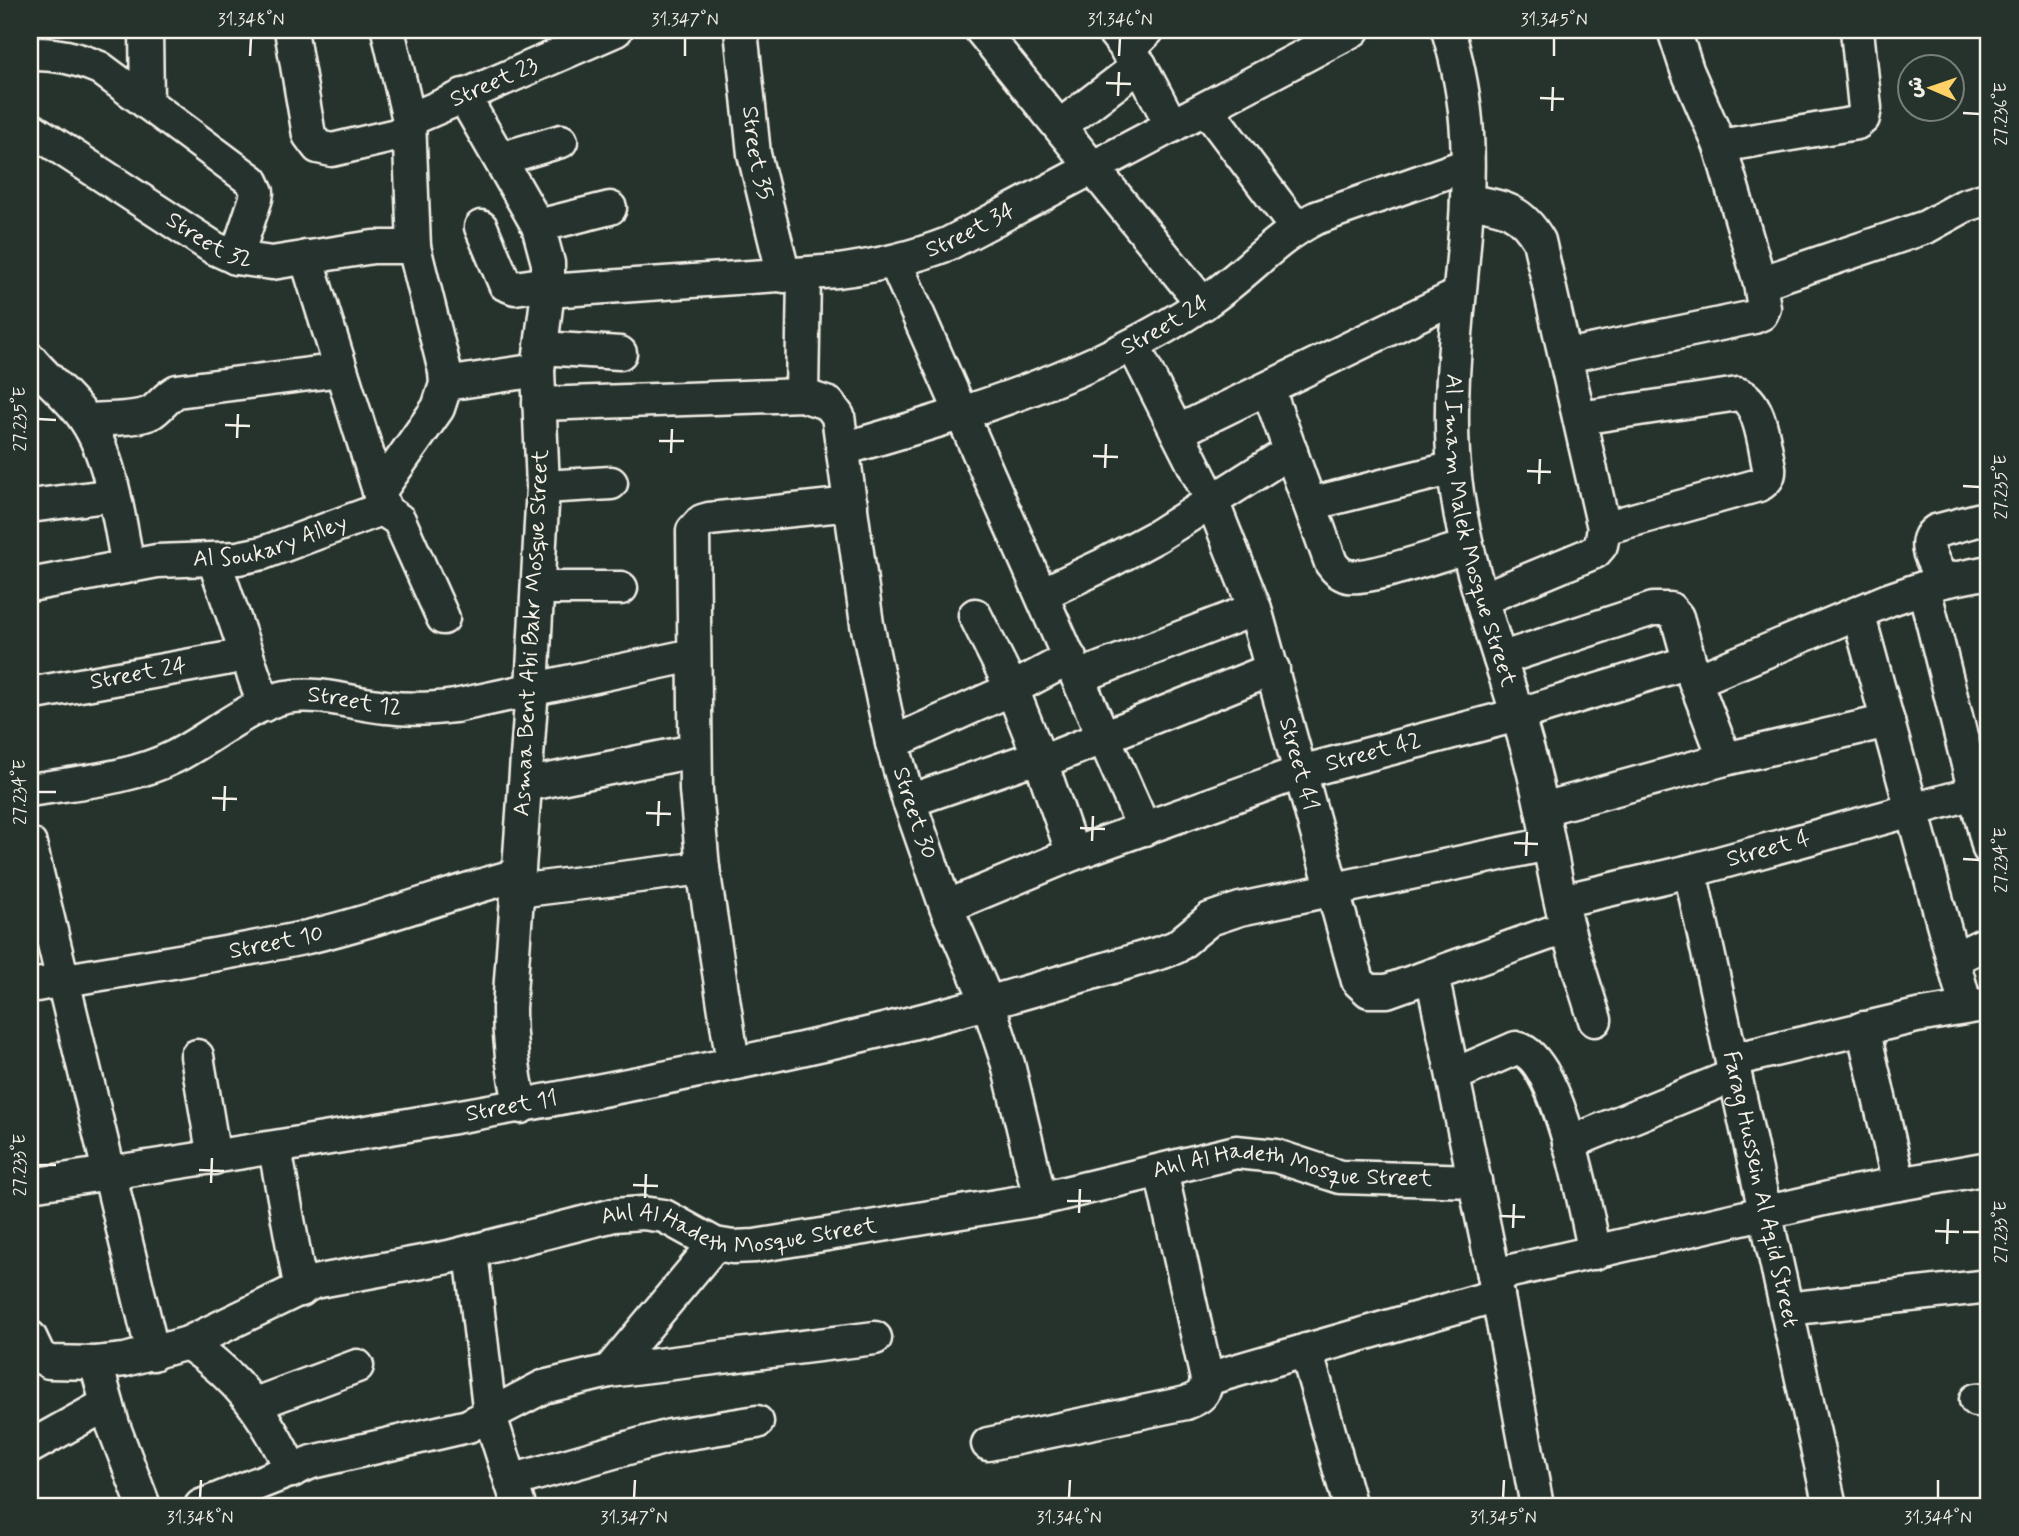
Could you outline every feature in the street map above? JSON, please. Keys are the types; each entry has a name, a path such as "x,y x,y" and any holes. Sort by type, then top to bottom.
{"street":[{"path":"146,30 147,103"},
{"name":"Street 23","path":"291,30 309,135 317,147 332,150 409,126 463,95 616,30"},
{"path":"382,502 438,408 446,384 414,247 409,126 388,30"},
{"name":"Street 35","path":"741,30 754,154 794,275 802,395"},
{"name":"Street 34","path":"481,228 505,284 515,288 794,275 895,262 948,244 1353,30"},
{"name":"Al Imam Malek Mosque Street","path":"1448,30 1457,60 1464,102 1467,164 1452,397 1454,468 1466,547 1543,809 1564,914 1595,1020"},
{"path":"1566,356 1754,317 1764,308 1760,283 1720,146 1691,83 1675,30"},
{"path":"1720,146 1857,123 1863,118 1865,108 1857,30"},
{"path":"990,33 1060,126 1203,304"},
{"path":"1060,126 1132,44 1172,125"},
{"path":"30,54 56,53 100,68 253,181 256,198 236,258"},
{"name":"Asmaa Bent Abi Bakr Mosque Street","path":"463,95 538,226 548,263 549,287 539,359 543,486 538,588 509,1008 509,1041 521,1107"},
{"path":"1206,108 1296,228"},
{"name":"Street 32","path":"30,128 214,248 236,258 272,263 373,247 414,247"},
{"path":"500,159 561,141"},
{"name":"Street 24","path":"843,449 963,414 1133,345 1203,304 1296,228 1467,164"},
{"path":"1760,283 1926,227 1964,206 1989,198"},
{"path":"1466,201 1509,209 1531,228 1539,241 1604,528 1601,545 1595,552 1482,599"},
{"path":"538,226 610,208"},
{"path":"306,257 382,502 399,520 443,618"},
{"path":"895,262 1143,829"},
{"path":"1177,432 1459,295"},
{"name":"Street 41","path":"1133,345 1212,501 1255,609 1332,891 1362,987 1377,993 1432,975 1564,914"},
{"path":"446,384 539,359 620,354"},
{"path":"30,359 86,420 99,445 114,495 128,566"},
{"path":"86,420 143,415 152,412 170,394 177,391 341,370"},
{"path":"1268,389 1331,563 1337,571 1345,576 1365,576 1466,547"},
{"path":"1580,418 1738,394 1751,400 1755,409 1769,467 1767,480 1759,485 1604,528"},
{"path":"539,404 802,395"},
{"name":"Street 30","path":"802,395 830,404 838,416 867,624 892,743 946,907 988,1003 1025,1126 1040,1199"},
{"path":"1042,594 1146,542 1291,451"},
{"path":"1310,504 1454,468"},
{"path":"543,486 611,483"},
{"path":"30,506 114,495"},
{"name":"Al Soukary Alley","path":"30,586 128,566 176,560 238,558 262,553 376,511 382,502"},
{"path":"733,1063 703,868 694,751 692,538 697,525 709,519 851,504"},
{"path":"1989,517 1936,531 1927,540 1974,793 1989,849"},
{"path":"214,560 264,705"},
{"name":"Street 42","path":"946,907 1073,854 1301,772 1692,672 1934,584 1989,572"},
{"path":"538,588 621,588"},
{"path":"1500,659 1661,608 1670,609 1677,617 1692,672 1725,759"},
{"path":"892,743 1012,689 1255,609"},
{"path":"1569,1143 1733,1067 1863,1028 1978,1006 1953,959 1858,613"},
{"path":"975,615 1012,689 1040,758 1073,854"},
{"name":"Street 24","path":"30,694 247,655"},
{"name":"Street 12","path":"30,790 135,772 154,766 192,748 264,705 284,698 324,695 384,707 431,709 693,655"},
{"path":"909,801 1022,762 1054,757 1273,669"},
{"path":"1543,809 1725,759 1888,721"},
{"path":"525,785 694,751"},
{"name":"Street 4","path":"1564,914 1690,871 1974,793"},
{"path":"30,844 153,1354"},
{"name":"Street 11","path":"30,1185 275,1149 521,1107 849,1038 988,1003 1163,952 1176,947 1210,919 1224,914 1548,844"},
{"name":"Street 10","path":"30,986 303,937 369,920 465,889 703,868"},
{"name":"Farag Hussein Al Aqid Street","path":"1690,871 1830,1506"},
{"path":"1953,959 1989,942"},
{"path":"1432,975 1496,1285 1537,1506"},
{"path":"1863,1028 1899,1184"},
{"path":"1454,1075 1508,1051 1522,1049 1544,1072 1556,1097 1569,1143 1595,1253"},
{"path":"197,1056 214,1158"},
{"path":"275,1149 301,1290"},
{"name":"Ahl Al Hadeth Mosque Street","path":"34,1354 96,1363 153,1354 188,1343 314,1282 471,1252 614,1215 642,1213 664,1216 715,1244 755,1246 1040,1199 1218,1155 1256,1152 1340,1177 1475,1181"},
{"path":"1207,1379 1306,1350 1595,1253 1854,1192 1989,1168"},
{"path":"988,1444 1186,1403 1199,1398 1205,1391 1207,1379 1161,1171"},
{"path":"609,1371 715,1244"},
{"path":"471,1252 490,1416 515,1493 670,1436 757,1422"},
{"path":"1787,1309 1989,1286"},
{"path":"201,1506 337,1455 468,1426 543,1387 609,1371 876,1338"},
{"path":"188,1343 217,1363 254,1404 276,1436 292,1471"},
{"path":"1306,1350 1350,1506"},
{"path":"96,1363 107,1404 144,1506"},
{"path":"254,1404 357,1366"},
{"path":"30,1447 107,1404"}]}
